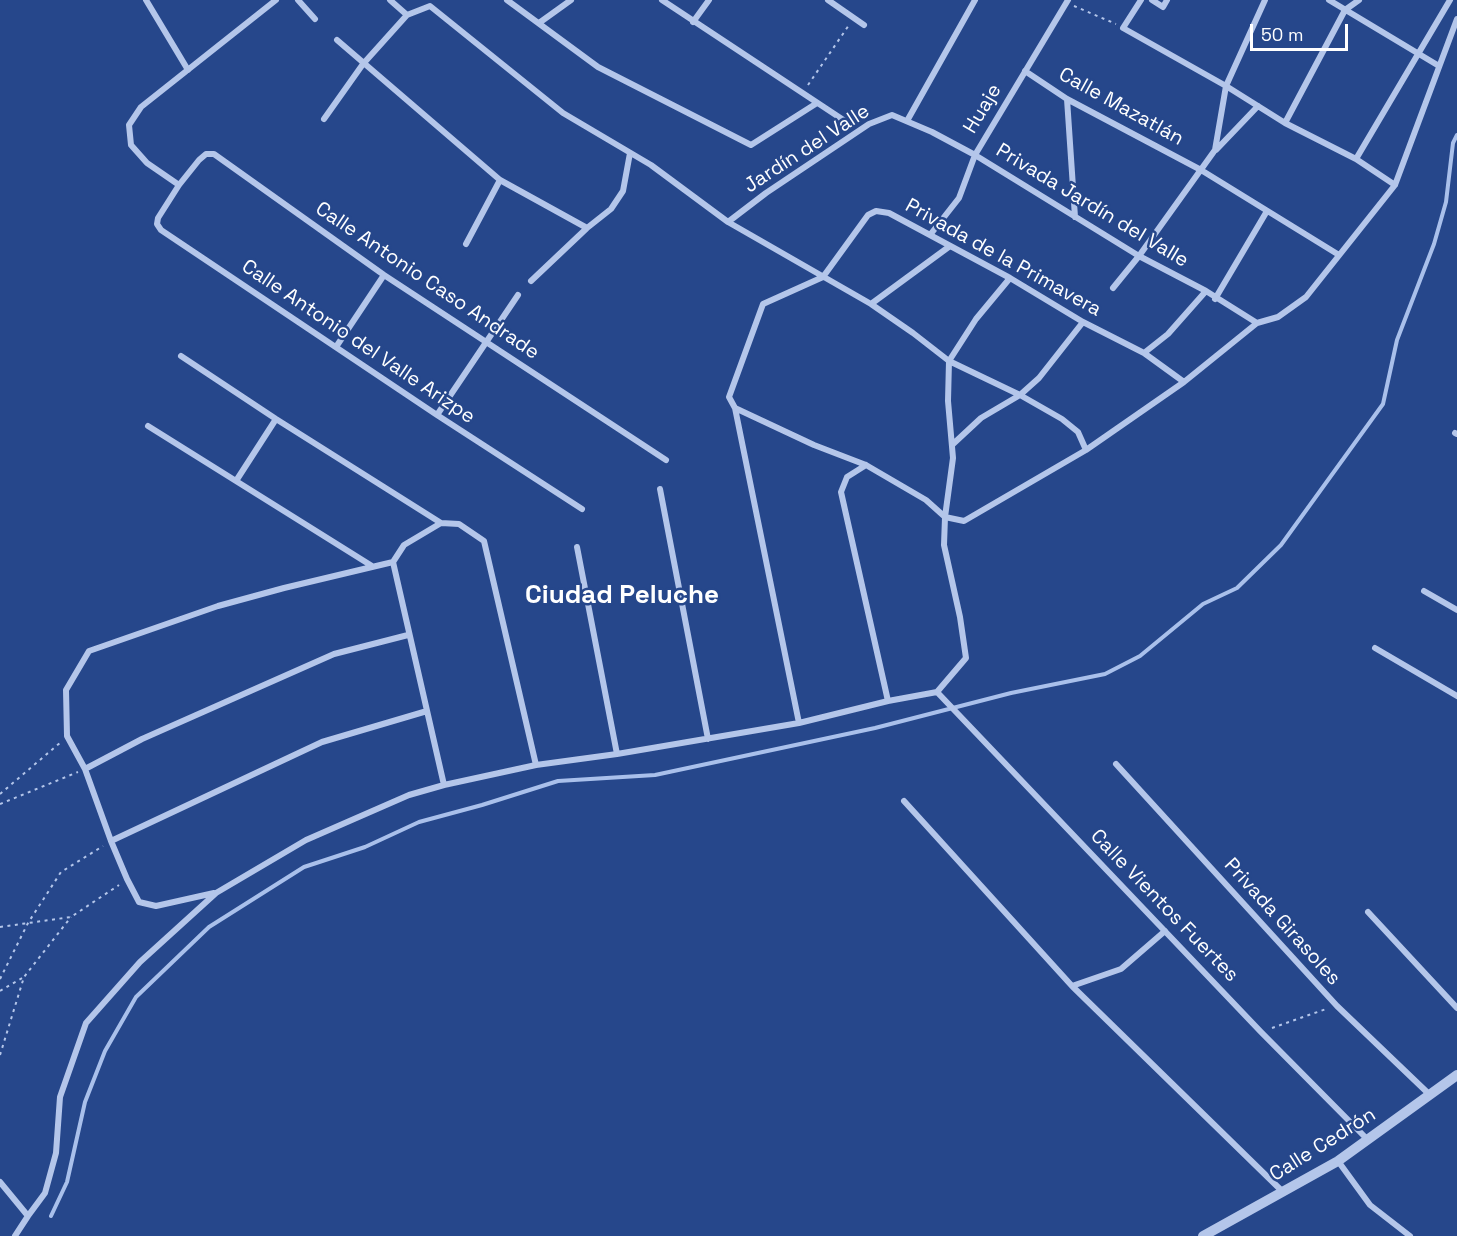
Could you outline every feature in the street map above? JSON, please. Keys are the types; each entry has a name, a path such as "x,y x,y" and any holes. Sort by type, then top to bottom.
{"street":[{"path":"146,0 188,70"},
{"path":"179,185 147,163 131,145 129,125 141,107 276,0"},
{"path":"298,0 315,19"},
{"path":"390,0 407,15"},
{"path":"507,0 598,67 752,145 817,103"},
{"path":"539,23 571,0"},
{"path":"662,0 851,125"},
{"path":"693,22 709,0"},
{"path":"830,0 864,25"},
{"path":"907,121 975,0"},
{"path":"1141,0 1123,28 1226,86 1285,123 1356,159 1395,185"},
{"path":"1152,0 1163,7 1167,0"},
{"path":"1215,150 1226,86 1265,0"},
{"path":"1329,0 1439,66"},
{"path":"1285,123 1345,10 1359,0"},
{"path":"1356,159 1450,0"},
{"name":"Huaje","path":"930,235 959,198 975,156 1066,1"},
{"path":"324,118 363,64 407,15 430,6 563,113 651,165 728,222 871,304 949,361 1020,395 1072,426 1078,432 1086,450"},
{"path":"735,408 814,446 866,465 926,500 945,517 964,521 1086,450 1184,382 1257,323 1278,317 1306,297 1395,185 1457,19"},
{"path":"337,40 500,180 587,228"},
{"name":"Calle Mazatlán","path":"1025,71 1067,99 1201,170 1339,255"},
{"path":"1067,99 1075,217"},
{"path":"1113,288 1139,256 1215,150 1258,106"},
{"name":"Jardín del Valle","path":"728,222 766,193 869,124 892,115 907,121"},
{"name":"Privada Jardín del Valle","path":"907,121 975,156 1139,256 1206,291 1215,299 1257,323"},
{"path":"531,281 587,228 611,209 623,191 630,153"},
{"name":"Calle Antonio Caso Andrade","path":"179,185 199,160 206,154 214,154 384,275 666,460"},
{"path":"466,244 500,180"},
{"name":"Calle Antonio del Valle Arizpe","path":"179,185 158,218 157,224 161,230 437,416 582,509"},
{"name":"Privada de la Primavera","path":"823,277 868,215 876,211 889,213 1010,278 1083,322 1144,353 1184,382"},
{"path":"1215,299 1266,211"},
{"path":"871,304 950,246"},
{"path":"336,347 384,275"},
{"path":"799,723 735,408 729,397 763,304 823,277"},
{"path":"15,1236 45,1193 56,1153 60,1098 86,1023 140,962 216,893 306,840 409,795 444,785 536,765 617,754 799,723 888,701 937,692 966,658 960,617 944,545 945,517 953,458 948,401 949,361 976,319 1010,278"},
{"path":"1144,353 1168,334 1206,291"},
{"path":"437,416 518,295"},
{"path":"952,445 981,418 1020,395 1039,378 1083,322"},
{"path":"181,356 441,523 459,524 484,541 536,765"},
{"path":"236,480 276,419"},
{"path":"148,426 372,566"},
{"path":"866,465 848,477 842,492 888,701"},
{"path":"660,489 708,739"},
{"path":"441,523 404,545 393,562 444,785"},
{"path":"577,547 617,754"},
{"path":"216,893 156,906 139,902 111,842 85,769 67,736 66,690 89,651 218,606 393,562"},
{"path":"1424,591 1457,610"},
{"path":"85,769 142,739 334,654 408,635"},
{"path":"1375,648 1457,696"},
{"name":"Calle Vientos Fuertes","path":"937,692 1368,1141"},
{"path":"111,842 322,742 427,711"},
{"name":"Privada Girasoles","path":"1116,764 1337,1006 1430,1095"},
{"path":"904,801 1072,986 1283,1192"},
{"path":"1368,912 1457,1008"},
{"path":"1072,986 1121,969 1165,931"},
{"name":"Calle Cedrón","path":"1203,1236 1338,1161 1457,1075"},
{"path":"1338,1161 1370,1205 1410,1236"},
{"path":"0,1182 28,1216"}],"path":[{"path":"1066,1 1123,28"},
{"path":"802,93 854,18"},
{"path":"0,794 67,736"},
{"path":"0,804 85,769"},
{"path":"0,978 27,923 61,872 111,842"},
{"path":"0,1055 24,977 71,917 127,879"},
{"path":"0,927 71,917"},
{"path":"0,991 24,977"},
{"path":"1261,1032 1337,1006"}],"waterway":[{"path":"51,1216 67,1182 85,1102 105,1051 136,997 209,927 304,867 365,847 419,822 558,781 655,775 875,728 1011,693 1105,674 1140,656 1203,604 1237,588 1281,545 1383,404 1397,340 1434,244 1446,202 1453,143 1457,135"}],"district":[{"name":"Ciudad Peluche","path":"622,596"}]}
